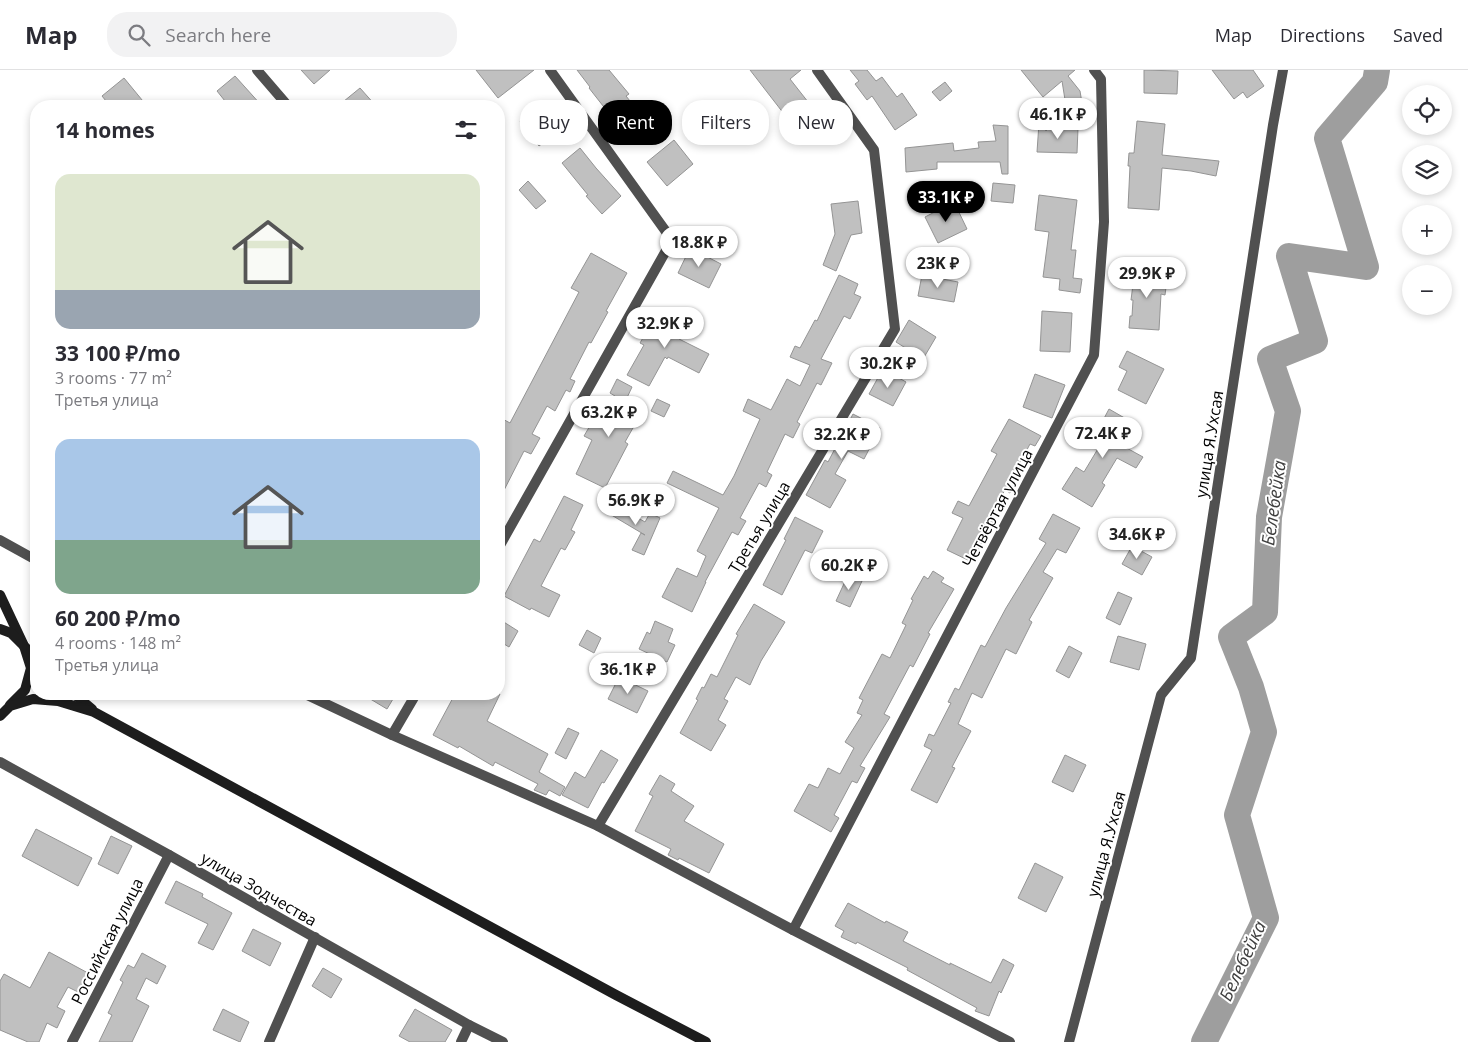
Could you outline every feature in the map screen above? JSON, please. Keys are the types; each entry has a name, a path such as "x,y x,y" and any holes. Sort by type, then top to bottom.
{"main road":[{"path":"0,595 24,646 30,665"},
{"path":"0,629 11,633 30,652"},
{"path":"0,716 5,708 25,690 30,672"},
{"path":"5,708 30,700"},
{"path":"46,700 58,701 94,712 598,986 706,1042"},
{"path":"81,700 94,712"}],"street":[{"path":"257,70 283,100"},
{"path":"505,536 672,240 550,70"},
{"name":"Третья улица","path":"598,826 895,329 874,150 817,70"},
{"name":"Четвёртая улица","path":"793,930 1094,354 1104,222 1101,79 1094,70"},
{"name":"улица Я.Ухсая","path":"1069,1042 1161,696 1191,658 1273,125 1284,70"},
{"path":"0,540 30,557"},
{"path":"318,700 598,826 793,930 1010,1042"},
{"path":"392,735 412,700"},
{"name":"улица Зодчества","path":"0,762 503,1042"},
{"name":"Российская улица","path":"72,1042 169,855"},
{"path":"269,1042 315,937"},
{"path":"462,1042 470,1025"}],"building":[{"path":"301,70 330,70 314,84"},
{"path":"476,70 534,70 498,98"},
{"path":"577,70 609,70 629,94 626,96 629,100 598,100"},
{"path":"750,70 801,70 790,79 806,100 779,100 779,107"},
{"path":"850,70 867,70 876,81 882,77 897,97 902,93 917,115 895,130 872,96 867,100 855,84 859,81"},
{"path":"1021,70 1075,70 1068,76 1080,91 1082,103 1066,106 1062,81 1043,97"},
{"path":"1144,70 1178,71 1177,94 1144,93"},
{"path":"1212,70 1253,70 1264,86 1247,98 1243,92 1234,99"},
{"path":"235,76 257,100 224,100 217,91"},
{"path":"124,78 142,100 105,100 102,96"},
{"path":"945,82 952,91 940,101 932,92"},
{"path":"360,88 371,100 345,100"},
{"path":"1137,121 1165,124 1162,155 1219,161 1216,176 1162,168 1159,210 1128,208 1129,153 1134,153"},
{"path":"1039,123 1046,131 1050,127 1078,128 1077,153 1037,152"},
{"path":"993,125 1008,126 1008,174 1002,174 1000,162 937,162 937,169 906,172 905,148 953,143 954,151 979,148 978,142 996,141"},
{"path":"674,140 693,164 667,186 647,162 668,145 672,145"},
{"path":"580,148 621,196 602,214 562,163"},
{"path":"528,181 546,201 536,209 519,190"},
{"path":"993,183 1015,185 1013,203 991,201"},
{"path":"1039,195 1077,200 1071,250 1076,250 1073,278 1082,279 1080,293 1059,290 1060,279 1043,277 1049,232 1035,230"},
{"path":"858,201 862,233 851,235 836,271 823,265 835,234 831,204"},
{"path":"954,202 967,229 938,243 925,217"},
{"path":"690,248 721,264 709,288 678,273"},
{"path":"591,253 627,273 606,311 608,312 591,343 589,342 570,379 575,381 570,392 566,390 555,411 547,406 532,434 540,438 531,454 524,451 505,488 505,420 510,423 579,292 571,288"},
{"path":"1135,269 1168,272 1165,295 1161,294 1159,330 1129,328 1130,316 1132,316 1133,300 1131,300"},
{"path":"839,275 858,284 854,294 861,297 850,319 844,316 821,359 832,363 821,385 817,383 797,422 800,424 793,438 785,434 767,472 772,475 766,487 759,483 740,518 746,521 738,535 732,532 705,582 692,612 662,597 677,568 697,577 706,556 697,551 719,508 667,483 673,471 723,495 734,476 760,419 743,411 748,399 771,410 787,379 800,386 810,365 790,357 795,346 800,348 815,320 817,321"},
{"path":"922,275 958,282 954,302 918,296"},
{"path":"660,308 682,321 676,330 682,334 679,339 709,354 699,373 665,357 649,386 627,375 644,345 640,343"},
{"path":"1042,311 1072,313 1070,352 1040,351"},
{"path":"909,320 936,337 923,359 896,342"},
{"path":"1127,351 1164,369 1146,404 1118,390 1127,371 1119,367"},
{"path":"880,374 890,379 892,374 906,382 893,406 869,394"},
{"path":"1035,374 1065,385 1052,418 1023,407"},
{"path":"617,379 632,387 625,402 642,412 625,442 628,444 605,488 576,474 592,440 584,436 591,424 597,427 615,396 610,393"},
{"path":"657,399 670,405 664,417 651,411"},
{"path":"1109,409 1135,424 1123,446 1143,457 1136,468 1117,458 1102,483 1105,485 1092,507 1062,489 1076,467 1084,472 1099,447 1091,443"},
{"path":"853,414 880,428 864,459 848,451 835,474 846,480 830,508 806,495 825,460 828,462"},
{"path":"1009,419 1041,436 1035,446 1030,444 1011,480 1016,482 1010,493 1005,490 990,515 995,518 972,562 947,550 963,518 952,513 958,501 969,506 997,454 991,451"},
{"path":"564,496 583,505 571,530 575,532 565,550 561,548 541,586 560,595 549,617 531,608 530,610 505,597 534,539 540,542"},
{"path":"609,501 645,522 650,513 660,518 644,555 632,550 641,533 645,535 603,510"},
{"path":"1053,514 1080,528 1066,553 1057,549 1043,572 1053,578 1029,620 1032,622 1016,654 1006,649 982,698 972,693 958,724 971,731 952,767 955,768 937,803 911,790 932,750 924,746 929,734 934,736 951,703 948,702 955,688 959,690 981,645 985,647 1006,608 1046,543 1039,539"},
{"path":"795,517 823,531 812,553 805,550 782,595 763,585 786,540 784,539"},
{"path":"1132,546 1152,557 1142,575 1122,564"},
{"path":"933,571 944,578 941,582 954,589 928,633 930,634 913,667 910,665 884,714 890,717 860,766 865,768 857,783 852,781 834,815 839,818 831,832 794,811 809,784 818,788 828,768 840,774 854,748 845,742 862,715 857,713 863,700 859,698 882,654 890,658 906,625 902,623 913,600 911,599 924,576 928,579"},
{"path":"848,575 862,581 850,607 836,601"},
{"path":"1118,592 1132,598 1120,625 1106,618"},
{"path":"754,604 785,622 761,661 750,685 736,677 724,699 728,701 718,720 726,725 711,751 680,733 698,700 696,699 702,687 704,688 711,674 717,677 738,635 736,634"},
{"path":"655,621 673,629 668,642 675,645 667,662 639,649 647,632 650,634"},
{"path":"505,623 518,631 509,647 505,645"},
{"path":"587,630 601,638 594,653 579,645"},
{"path":"1118,636 1146,644 1139,670 1110,662"},
{"path":"1069,646 1082,653 1069,678 1056,671"},
{"path":"619,677 648,691 637,713 608,699"},
{"path":"372,700 392,700 387,709"},
{"path":"452,700 497,700 487,721 548,754 539,772 565,787 560,796 549,790 546,795 534,790 538,784 495,762 493,766 459,746 458,748 433,735"},
{"path":"568,728 579,733 566,759 555,753"},
{"path":"601,750 618,760 604,783 602,782 588,808 562,795 575,772 585,778"},
{"path":"1065,755 1086,765 1073,792 1052,782"},
{"path":"660,775 675,784 671,791 694,806 684,821 724,844 709,873 679,858 678,860 668,855 671,849 635,831 653,796 649,794"},
{"path":"36,829 92,858 78,886 22,856"},
{"path":"111,836 132,846 118,874 98,864"},
{"path":"1035,863 1063,877 1046,912 1018,898"},
{"path":"176,881 203,894 202,897 232,913 213,950 198,943 208,924 165,903"},
{"path":"848,903 885,923 886,921 908,932 903,941 991,983 1003,959 1014,965 1001,993 999,991 989,1016 975,1011 977,1008 907,970 908,968 857,942 856,944 841,937 844,931 835,926"},
{"path":"253,929 281,943 270,966 242,951"},
{"path":"49,952 88,973 78,992 68,987 57,1007 65,1011 57,1028 47,1023 39,1042 28,1042 0,1030 0,981 4,974 30,988"},
{"path":"142,953 166,966 157,984 146,978 136,999 149,1006 132,1042 99,1042 112,1015 108,1013 123,982 120,980 128,965 134,968"},
{"path":"323,968 342,979 331,998 312,986"},
{"path":"223,1009 249,1022 240,1042 213,1030"},
{"path":"415,1009 452,1030 445,1042 410,1042 399,1036"}],"waterway":[{"name":"Белебейка","path":"1204,1042 1266,918 1237,815 1264,732 1251,687 1231,637 1265,612 1269,517 1288,411 1270,359 1315,341 1289,256 1366,267 1327,138 1375,82 1377,70"}]}
